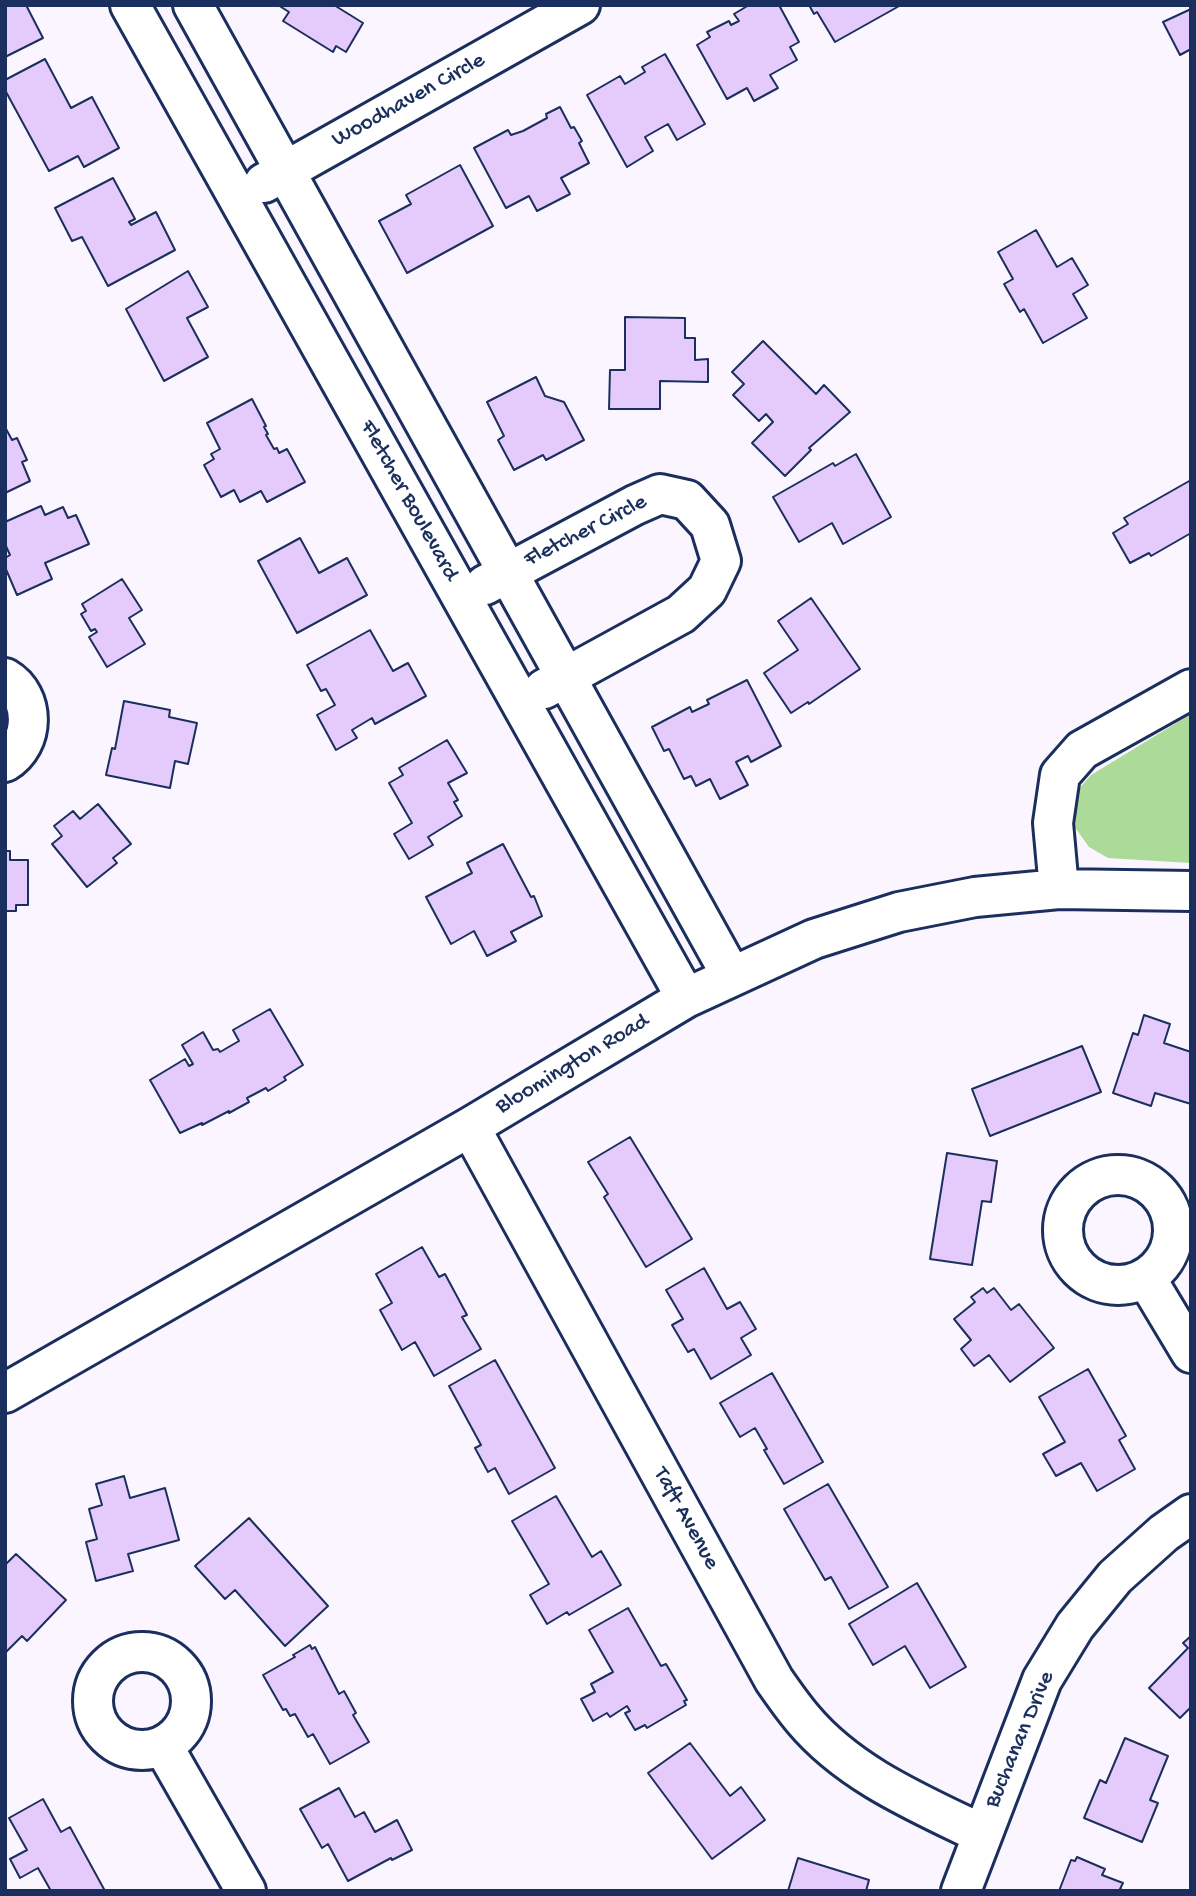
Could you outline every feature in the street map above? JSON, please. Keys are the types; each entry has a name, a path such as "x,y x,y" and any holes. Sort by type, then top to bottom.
{"street":[{"name":"Fletcher Boulevard","path":"130,5 686,998"},
{"path":"193,5 731,975"},
{"name":"Woodhaven Circle","path":"238,198 580,5"},
{"name":"Fletcher Circle","path":"462,597 660,494 687,500 710,525 721,561 707,590 681,614 520,702"},
{"path":"5,678 22,693 28,710 28,727 23,744 12,758 5,762"},
{"path":"1059,889 1053,824 1060,775 1082,750 1191,689"},
{"name":"Bloomington Road","path":"5,1393 470,1127 686,998 814,939 899,912 975,897 1059,889 1191,891"},
{"name":"Taft Avenue","path":"470,1127 774,1680 804,1720 840,1755 912,1801 982,1834"},
{"path":"1146,1278 1191,1353"},
{"name":"Buchanan Drive","path":"961,1891 1042,1681 1075,1626 1115,1577 1164,1533 1191,1514"},
{"path":"163,1746 246,1891"}],"green space":[{"path":"1191,714 1191,863 1108,858 1089,847 1074,826 1076,792 1091,775"}],"building":[{"path":"5,5 26,5 43,38 5,57"},
{"path":"278,5 334,5 363,23 346,52 336,46 333,52 283,21 289,12"},
{"path":"749,5 779,5 799,42 790,47 797,60 770,75 778,88 754,101 747,88 727,99 697,45 710,37 707,32 729,21 731,25 739,21 734,14"},
{"path":"809,5 901,5 835,42 817,12 814,14"},
{"path":"1191,9 1191,49 1180,55 1163,22"},
{"path":"665,54 705,124 677,140 668,124 645,137 653,151 627,167 587,95 620,76 625,84 645,72 642,67"},
{"path":"45,59 71,108 92,97 119,148 84,167 78,156 49,171 5,90 5,80"},
{"path":"560,107 571,128 574,127 582,141 579,143 589,163 561,178 570,194 537,211 529,196 506,208 474,148 508,130 511,135 523,131 547,118 546,114"},
{"path":"460,165 493,226 407,273 379,221 411,204 406,195"},
{"path":"113,178 135,219 129,222 131,225 156,212 175,250 108,286 82,237 72,241 55,208"},
{"path":"1036,230 1057,267 1072,258 1088,285 1073,294 1087,318 1043,343 1024,309 1020,312 1004,284 1013,279 998,252"},
{"path":"188,271 208,307 187,318 208,357 164,381 126,309"},
{"path":"625,317 685,318 685,338 695,338 695,360 708,359 708,382 660,381 660,409 609,409 610,370 625,370"},
{"path":"763,341 816,394 824,385 850,412 809,448 811,450 785,476 752,443 773,422 766,414 759,421 733,395 744,384 732,372"},
{"path":"536,377 545,396 564,402 584,440 546,460 543,455 514,470 498,440 504,436 487,402"},
{"path":"252,399 274,449 277,448 279,453 287,449 305,482 267,502 261,491 240,502 234,490 221,497 204,465 214,459 211,454 220,449 207,423"},
{"path":"5,427 12,440 17,438 27,460 22,462 30,481 5,493"},
{"path":"856,454 891,517 843,544 832,523 799,542 773,497 833,463 835,466"},
{"path":"1191,480 1191,533 1151,556 1149,553 1130,563 1113,533 1128,524 1124,518"},
{"path":"41,506 45,515 63,507 68,518 76,515 89,544 45,563 52,579 17,595 5,567 5,558 10,555 5,544 5,522"},
{"path":"300,538 319,573 347,558 367,595 297,633 258,561"},
{"path":"122,579 142,610 129,618 145,644 107,667 89,637 97,632 95,629 91,631 81,614 86,611 82,604"},
{"path":"811,598 860,669 791,713 764,673 798,650 778,621"},
{"path":"370,630 393,671 408,663 426,696 375,724 372,718 352,730 357,738 336,750 317,715 335,705 326,689 321,691 307,665"},
{"path":"747,680 781,746 751,762 748,756 736,762 748,785 720,799 710,779 696,786 691,776 684,779 669,749 664,751 652,727 690,707 692,712 709,704 707,700"},
{"path":"124,701 170,710 169,717 197,723 188,764 175,761 170,788 106,775 112,748 115,749"},
{"path":"447,740 467,773 448,783 458,800 454,802 462,816 428,837 433,845 409,859 394,834 412,823 389,783 403,775 399,768"},
{"path":"98,804 131,844 113,858 117,863 87,887 52,844 62,836 54,826 73,811 80,819"},
{"path":"503,844 531,897 534,896 542,916 511,932 516,941 487,956 474,931 451,944 426,897 472,873 467,863"},
{"path":"5,851 10,851 10,860 28,860 28,905 16,905 16,911 5,911"},
{"path":"270,1009 303,1065 268,1091 266,1088 247,1098 249,1102 180,1133 150,1080 185,1059 189,1066 193,1064 182,1045 203,1032 213,1050 218,1049 220,1052 239,1041 233,1030"},
{"path":"1144,1015 1170,1024 1164,1043 1191,1052 1191,1104 1155,1093 1151,1106 1113,1093 1133,1033 1138,1035"},
{"path":"1082,1046 1101,1092 990,1136 972,1089"},
{"path":"630,1137 692,1239 646,1267 604,1197 608,1194 588,1162"},
{"path":"947,1153 997,1161 991,1202 982,1201 972,1265 930,1259"},
{"path":"422,1247 439,1277 445,1274 467,1315 462,1317 481,1349 434,1376 415,1342 402,1350 380,1310 392,1303 376,1274"},
{"path":"704,1268 727,1309 740,1302 756,1329 741,1338 751,1355 711,1379 694,1349 688,1352 672,1325 683,1319 666,1290"},
{"path":"983,1288 987,1293 994,1288 1011,1310 1019,1304 1054,1348 1010,1382 989,1355 974,1366 961,1349 971,1340 954,1319 975,1302 971,1297"},
{"path":"495,1360 555,1468 509,1494 495,1468 488,1472 475,1448 481,1445 449,1386"},
{"path":"1088,1369 1126,1436 1119,1440 1135,1469 1097,1491 1081,1463 1056,1476 1043,1454 1065,1442 1039,1397"},
{"path":"772,1373 823,1462 784,1484 764,1450 767,1449 755,1428 740,1437 720,1403"},
{"path":"124,1476 130,1498 165,1488 179,1540 128,1554 133,1571 96,1581 86,1542 97,1539 89,1509 102,1505 96,1484"},
{"path":"828,1484 888,1587 849,1609 831,1577 825,1580 784,1509"},
{"path":"556,1496 592,1557 601,1551 621,1585 569,1615 567,1612 547,1624 530,1595 549,1584 512,1521"},
{"path":"249,1518 328,1606 285,1646 235,1590 225,1599 195,1566"},
{"path":"16,1554 66,1600 27,1641 22,1636 5,1653 5,1565"},
{"path":"917,1583 966,1667 930,1688 905,1646 873,1665 849,1624"},
{"path":"628,1608 661,1666 666,1664 687,1700 684,1701 686,1705 647,1728 645,1725 635,1730 625,1713 630,1711 627,1706 610,1717 607,1713 593,1721 581,1699 595,1692 591,1684 613,1672 589,1630"},
{"path":"1191,1636 1191,1707 1180,1718 1149,1688 1188,1648 1183,1643"},
{"path":"310,1645 312,1649 315,1647 339,1694 344,1691 356,1713 353,1715 369,1742 330,1764 313,1734 308,1737 295,1714 290,1716 286,1709 283,1710 263,1675"},
{"path":"1125,1738 1168,1756 1150,1800 1158,1803 1142,1842 1084,1818 1100,1780 1106,1783"},
{"path":"690,1743 730,1796 741,1787 765,1820 712,1859 648,1773"},
{"path":"339,1788 355,1817 364,1812 375,1832 397,1820 412,1850 348,1881 328,1844 322,1848 300,1809"},
{"path":"43,1799 61,1832 70,1827 105,1891 51,1891 38,1868 20,1878 10,1859 27,1850 9,1818"},
{"path":"1077,1857 1105,1869 1102,1875 1123,1883 1120,1889 1124,1891 1059,1891 1071,1860 1075,1861"},
{"path":"798,1858 869,1880 866,1891 788,1891"}]}
